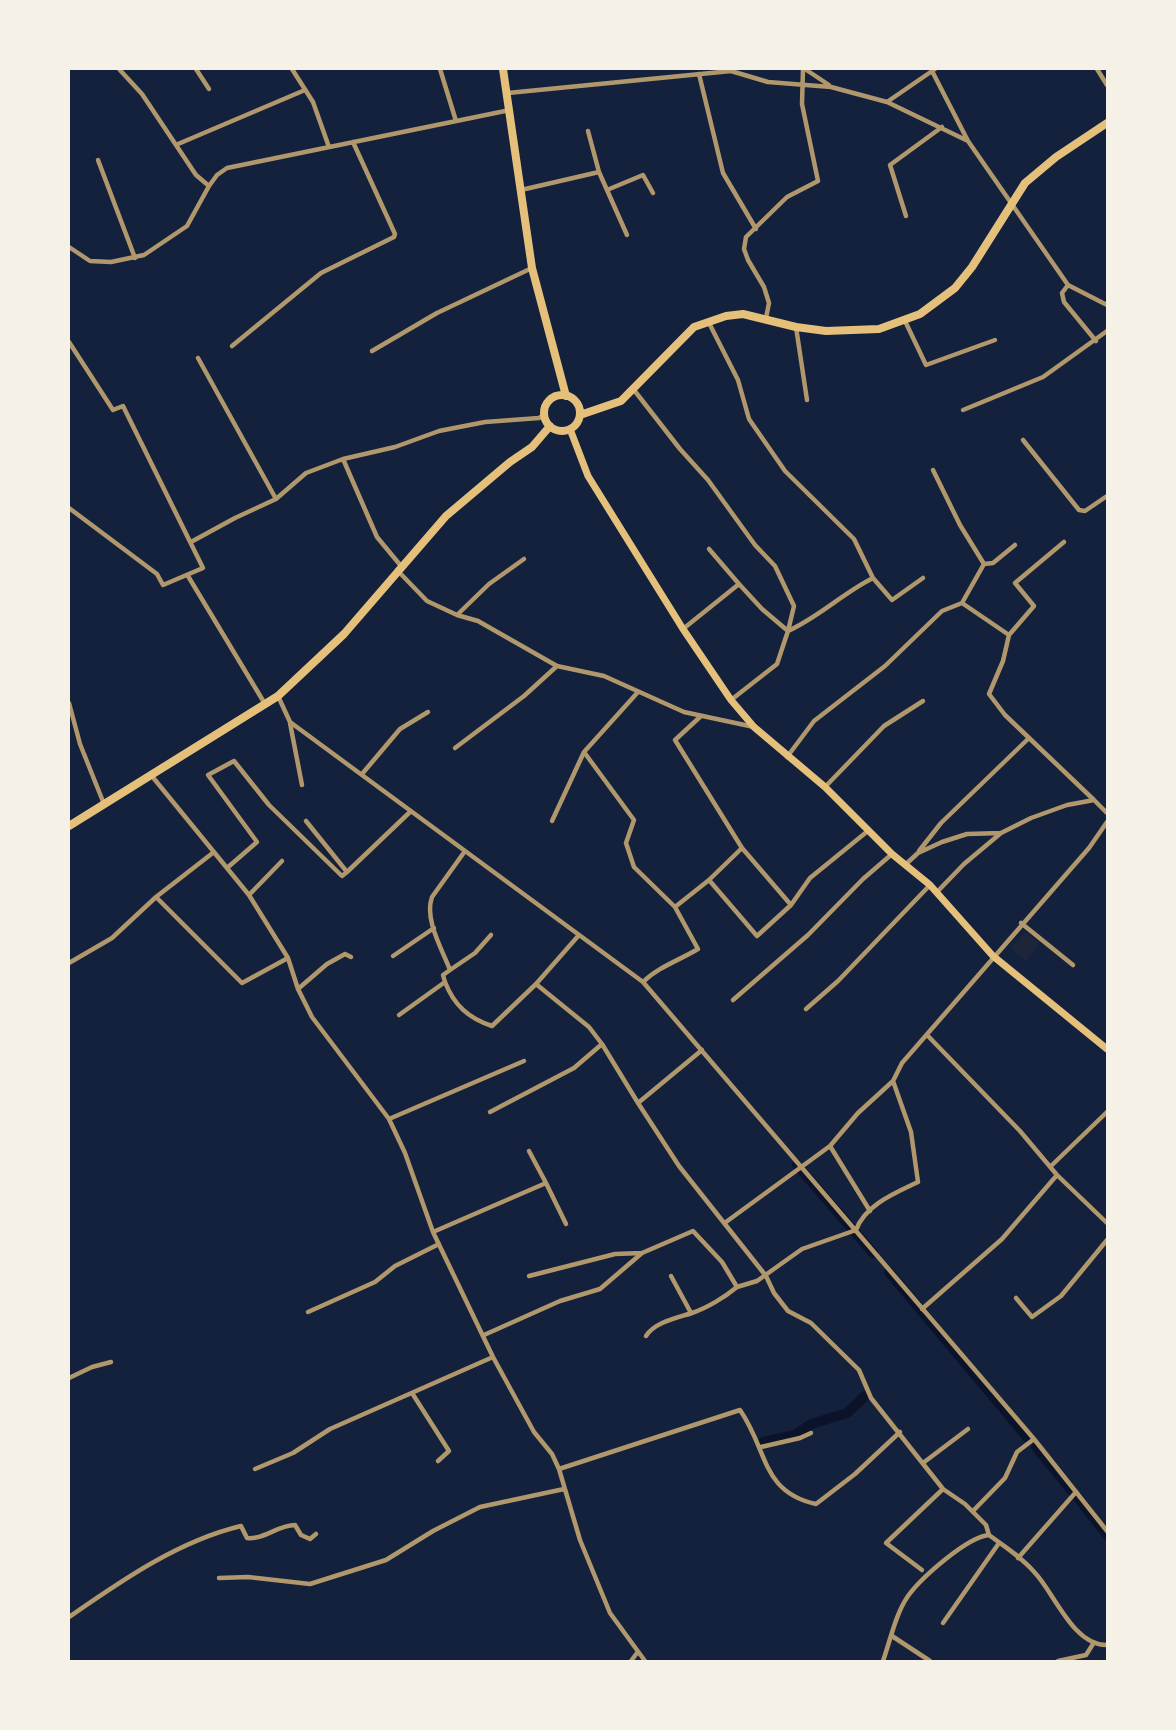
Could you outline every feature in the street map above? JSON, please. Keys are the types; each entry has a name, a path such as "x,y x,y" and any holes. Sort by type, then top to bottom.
{"main road":[{"path":"503,69 511,110 532,268 566,396 576,403 580,415"},
{"path":"566,396 551,399 545,407 544,415 550,426 560,431 570,429 580,415 615,405 634,390 694,327 708,321 743,314 796,327 826,331 879,329 905,321 937,303 955,288 972,267 1010,205 1033,176 1056,157 1107,123"},
{"path":"69,826 278,696 344,634 446,516 510,462 532,447 550,426"},
{"path":"570,429 588,476 683,629 731,700 754,727 825,787 892,854 930,885 993,956 1107,1049"}],"street":[{"path":"119,69 142,94 178,144 196,175 209,186"},
{"path":"196,69 209,89"},
{"path":"292,69 313,102 329,147"},
{"path":"440,69 456,121"},
{"path":"766,318 769,303 744,249 746,237 787,197 818,181 802,104 801,85 804,69 831,87"},
{"path":"1097,69 1107,85"},
{"path":"508,93 731,70 768,82 831,87 887,102 968,141"},
{"path":"887,102 934,70 968,141 1010,205 1049,254 1068,285 1107,305"},
{"path":"699,74 723,172 756,229"},
{"path":"178,144 305,90"},
{"path":"69,247 90,261 111,262 135,258 144,255 187,226 209,186 217,175 227,168 511,110"},
{"path":"906,216 890,165 942,127"},
{"path":"588,131 599,172 627,235"},
{"path":"232,346 321,273 394,237 395,234 353,142"},
{"path":"98,160 135,258"},
{"path":"521,190 599,172"},
{"path":"607,190 643,175 653,193"},
{"path":"372,351 437,313 532,268"},
{"path":"1068,285 1062,293 1064,302 1096,341"},
{"path":"708,321 738,380 749,418 785,471 854,539 873,578 892,600 922,578"},
{"path":"905,321 926,366 995,340"},
{"path":"796,327 807,400"},
{"path":"963,410 1042,377 1096,341 1107,331"},
{"path":"69,342 113,410 123,406 202,568 163,585 157,574 69,508"},
{"path":"198,358 276,499"},
{"path":"634,390 680,449 708,480 755,545 774,566 794,606 777,664 731,700"},
{"path":"191,542 234,518 276,499 306,473 343,459 395,447 439,431 485,422 539,418 544,415"},
{"path":"1023,440 1079,510 1085,511 1107,496"},
{"path":"343,459 377,537 427,601 457,615 478,621 557,666 604,676 684,712 754,727"},
{"path":"933,470 960,525 984,564"},
{"path":"1064,542 1029,570 1015,586 1034,606 1009,635 1003,661 989,694 1029,738 1107,813"},
{"path":"984,564 993,563 1016,545"},
{"path":"709,549 762,609 788,631"},
{"path":"457,615 489,584 524,559"},
{"path":"787,757 814,721 885,666 942,610 962,603 984,564"},
{"path":"188,576 265,704"},
{"path":"788,631 808,622 850,590 873,578"},
{"path":"683,629 739,584"},
{"path":"962,603 1009,635"},
{"path":"455,748 524,696 557,666"},
{"path":"552,821 584,752 638,692"},
{"path":"278,696 290,722 302,785"},
{"path":"825,787 884,726 923,701"},
{"path":"69,703 80,744 104,804"},
{"path":"362,774 400,729 428,712"},
{"path":"701,716 675,740 741,848 777,885 791,905"},
{"path":"290,722 643,982 853,1231 1034,1439 1107,1531"},
{"path":"905,865 918,853 941,823 1029,738"},
{"path":"584,752 634,820 626,843 634,867 675,908 698,949 673,964 655,970 643,982"},
{"path":"227,868 257,842 208,775 234,761 269,805 342,876 411,811"},
{"path":"151,775 249,896 288,958 298,989 312,1017 389,1119 405,1153 433,1232 493,1357 534,1432 552,1454 559,1469 580,1540 610,1613 645,1661"},
{"path":"937,892 964,864 1001,834 1031,818 1067,805 1094,800"},
{"path":"306,822 347,872"},
{"path":"726,1222 830,1146 858,1113 892,1081 902,1063 928,1036 1021,923 1089,848 1107,822"},
{"path":"710,880 757,936 791,905 810,878 869,830"},
{"path":"918,853 967,834 1001,834"},
{"path":"675,908 710,880 741,848"},
{"path":"450,970 434,928 429,906 432,897 465,851"},
{"path":"69,963 112,938 156,897 214,852"},
{"path":"733,1000 808,935 863,879 892,854"},
{"path":"249,896 282,861"},
{"path":"806,1009 838,981 930,885"},
{"path":"156,897 242,983 288,958"},
{"path":"1021,923 1073,965"},
{"path":"393,956 434,928"},
{"path":"490,935 475,953 443,975 451,996 460,1008 476,1021 492,1026 536,984 579,935"},
{"path":"298,989 327,964 345,954 351,957"},
{"path":"399,1015 445,982"},
{"path":"536,984 589,1027 679,1166 726,1222 766,1276 774,1293 788,1311 811,1323 859,1370 871,1398 943,1489 973,1511 986,1525 989,1535 1038,1575 1066,1618 1094,1644 1107,1645"},
{"path":"928,1036 1057,1175 1107,1223"},
{"path":"490,1112 574,1068 602,1044"},
{"path":"638,1102 702,1050"},
{"path":"389,1119 524,1061"},
{"path":"646,1336 650,1330 658,1326 681,1315 692,1313 737,1287 766,1276 797,1252 853,1231 860,1218 890,1196 918,1182 911,1132 892,1081"},
{"path":"1051,1166 1107,1112"},
{"path":"830,1146 870,1211"},
{"path":"529,1150 566,1224"},
{"path":"922,1309 1002,1239 1057,1175"},
{"path":"433,1232 546,1183"},
{"path":"484,1335 560,1301 600,1289 642,1253 694,1231 722,1262 737,1287"},
{"path":"1016,1298 1032,1317 1061,1296 1107,1240"},
{"path":"308,1312 375,1282 395,1266 439,1244"},
{"path":"529,1276 615,1254 642,1253"},
{"path":"671,1276 692,1313"},
{"path":"255,1469 293,1453 330,1429 493,1357"},
{"path":"69,1378 92,1367 111,1362"},
{"path":"412,1393 449,1451 438,1461"},
{"path":"559,1469 740,1410 761,1447 779,1488 816,1504 900,1432"},
{"path":"923,1463 968,1429"},
{"path":"761,1447 800,1438 811,1433"},
{"path":"973,1511 1005,1478 1017,1452 1034,1439"},
{"path":"219,1578 248,1577 310,1584 386,1560 432,1531 480,1507 564,1489"},
{"path":"922,1570 886,1543 943,1489"},
{"path":"1018,1558 1076,1492"},
{"path":"69,1617 166,1556 196,1541 231,1528 241,1526 247,1538 254,1539 288,1525 295,1526 301,1535 310,1539 316,1534"},
{"path":"883,1661 907,1597 968,1543 989,1535"},
{"path":"943,1623 999,1543"},
{"path":"892,1635 930,1661"},
{"path":"1058,1661 1086,1655 1094,1644"},
{"path":"631,1661 637,1653"}],"shaded area":[{"path":"1025,932 1039,943 1026,961 1011,948"}],"waterway":[{"path":"797,1165 873,1253"},
{"path":"889,1272 1027,1437"},
{"path":"763,1442 795,1435 811,1424 847,1413 865,1396"},
{"path":"1036,1447 1072,1491"},
{"path":"1078,1498 1107,1535"}]}
